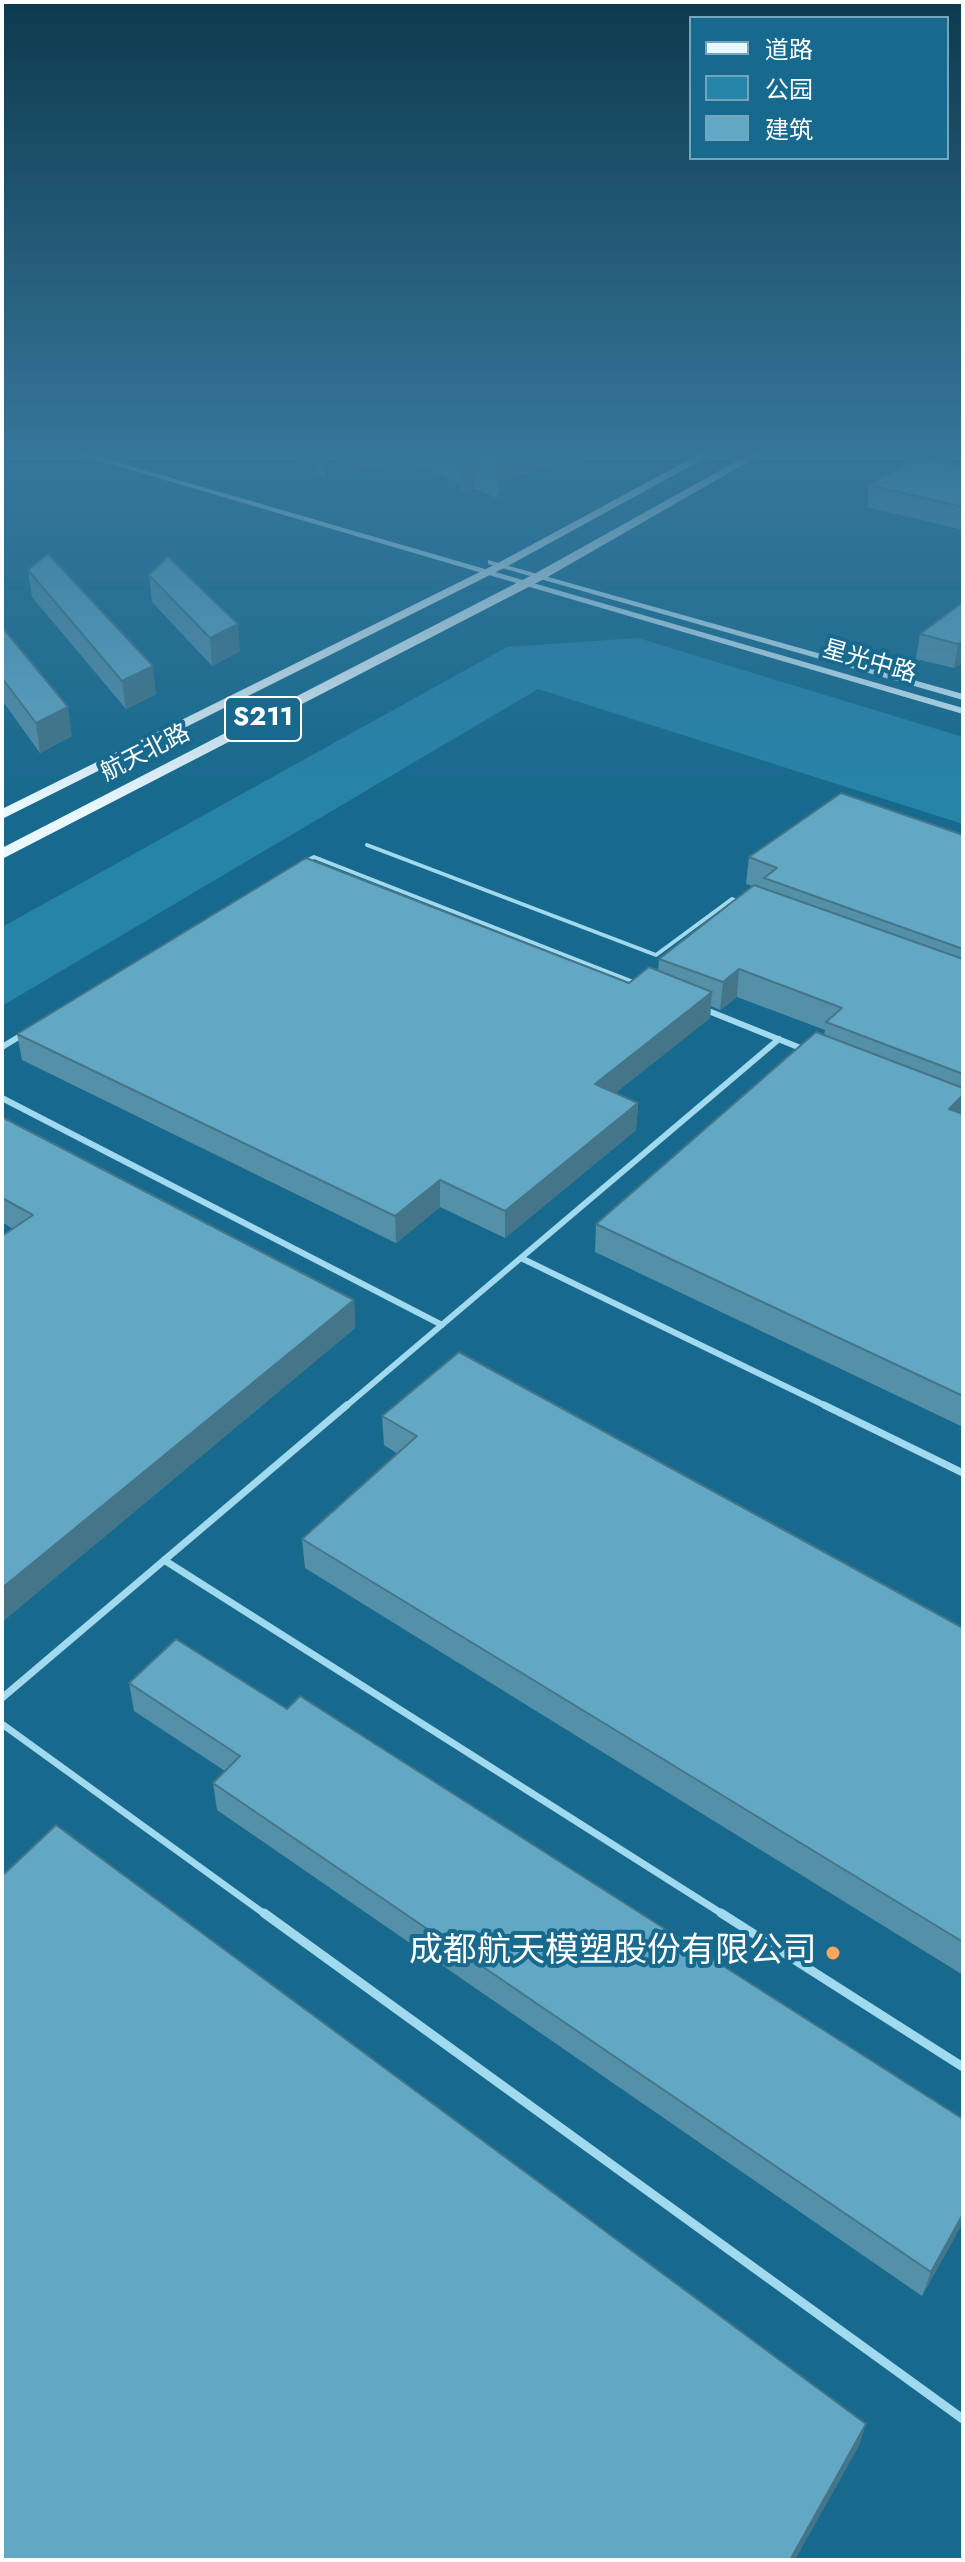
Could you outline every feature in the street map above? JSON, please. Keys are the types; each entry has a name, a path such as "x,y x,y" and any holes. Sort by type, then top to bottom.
{"main road":[{"name":"星光中路","path":"487,571 963,711"},
{"name":"航天北路","path":"2,815 487,571"},
{"name":"星光中路","path":"521,571 963,697"},
{"name":"S211","path":"523,584 550,571"},
{"name":"航天北路","path":"2,854 523,584"}],"lane":[{"path":"367,845 656,955 732,899 746,904"},
{"path":"300,865 314,857 648,988"},
{"path":"692,1005 808,1050"},
{"path":"2,1047 29,1030"},
{"path":"2,1698 779,1039"},
{"path":"2,1098 442,1325"},
{"path":"521,1258 963,1473"},
{"path":"164,1560 963,2067"},
{"path":"2,1724 963,2419"}],"green space":[{"path":"638,638 963,737 963,824 538,689 2,1006 2,927 507,647"}],"building":[{"path":"28,571 64,571 153,666 122,681"},
{"path":"154,571 182,571 238,624 210,638 149,575"},
{"path":"963,602 963,641 958,644 920,634"},
{"path":"2,627 68,707 36,723 2,678"},
{"path":"841,793 963,835 963,949 764,878 777,868 749,857"},
{"path":"306,858 629,983 649,967 712,992 595,1084 638,1103 505,1211 440,1180 395,1216 17,1034"},
{"path":"754,885 963,959 963,1074 826,1022 842,1008 739,969 723,982 659,959"},
{"path":"816,1032 963,1088 963,1095 949,1109 963,1114 963,1396 596,1224"},
{"path":"2,1117 354,1300 2,1588 2,1236 33,1215 2,1198"},
{"path":"459,1352 963,1628 963,1942 302,1539 417,1436 382,1416"},
{"path":"176,1639 287,1709 300,1696 963,2119 963,2214 931,2272 213,1783 240,1756 129,1683"},
{"path":"56,1825 866,2424 790,2560 2,2560 2,1876"}],"place":[{"name":"成都航天模塑股份有限公司","path":"833,1953"}]}
